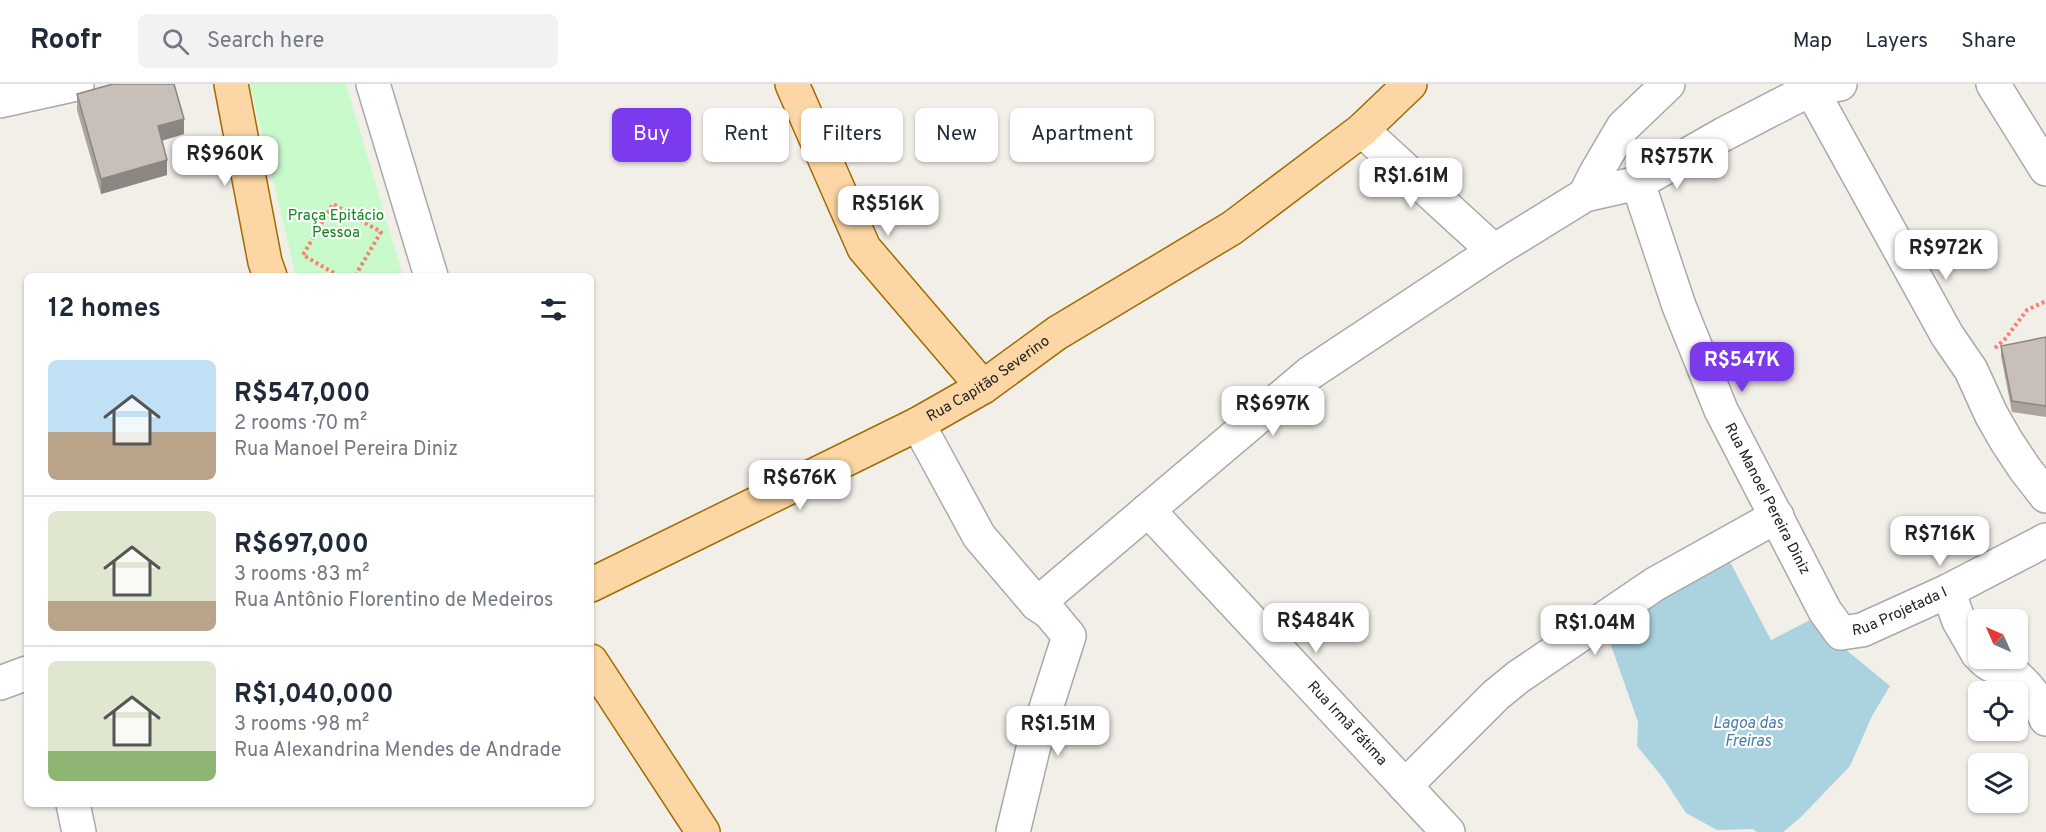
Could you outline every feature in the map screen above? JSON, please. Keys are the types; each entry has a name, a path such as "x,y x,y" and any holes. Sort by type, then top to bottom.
{"main road":[{"path":"231,84 269,273"},
{"path":"792,84 864,248 983,387"},
{"name":"Rua Capitão Severino","path":"594,584 918,424 983,387 1057,333 1232,228 1362,130 1410,84"},
{"path":"594,666 703,832"}],"street":[{"path":"0,101 77,84"},
{"path":"373,84 430,273"},
{"path":"1585,195 1623,127 1668,84"},
{"path":"1993,84 2046,169"},
{"path":"1037,604 1310,373 1494,251 1585,195 1638,183 1724,134 1822,86 1947,335 1971,370 2007,442 2046,496"},
{"path":"1362,130 1494,251"},
{"name":"Rua Manoel Pereira Diniz","path":"1638,183 1679,306 1721,410 1825,611"},
{"path":"918,424 979,536 1037,604 1050,613 1069,636 1034,749 1013,832"},
{"name":"Rua Irmã Fátima","path":"1148,510 1448,832"},
{"path":"1405,786 1496,695 1518,677 1656,584 1777,516"},
{"name":"Rua Projetada I","path":"1825,611 1841,633 1862,630 1948,591 2046,540"},
{"path":"1948,591 1959,621 1968,637"},
{"path":"2002,669 2011,672 2035,696 2046,719"},
{"path":"0,683 24,674"},
{"path":"74,807 79,832"}],"path":[{"path":"334,273 303,255 333,204 381,232 357,273"},
{"path":"1971,370 2005,339 2027,310 2046,301"}],"green space":[{"name":"Praça Epitácio Pessoa","path":"250,84 346,84 402,273 295,273"}],"water":[{"name":"Lagoa das Freiras","path":"1729,560 1771,640 1810,620 1890,686 1872,716 1850,766 1800,818 1783,832 1757,832 1753,829 1717,830 1686,813 1663,778 1637,746 1638,722 1606,631"}],"building":[{"path":"113,84 174,84 184,119 158,126 167,160 101,179 77,94"},
{"path":"2046,337 2046,406 2012,401 2001,346"}]}
